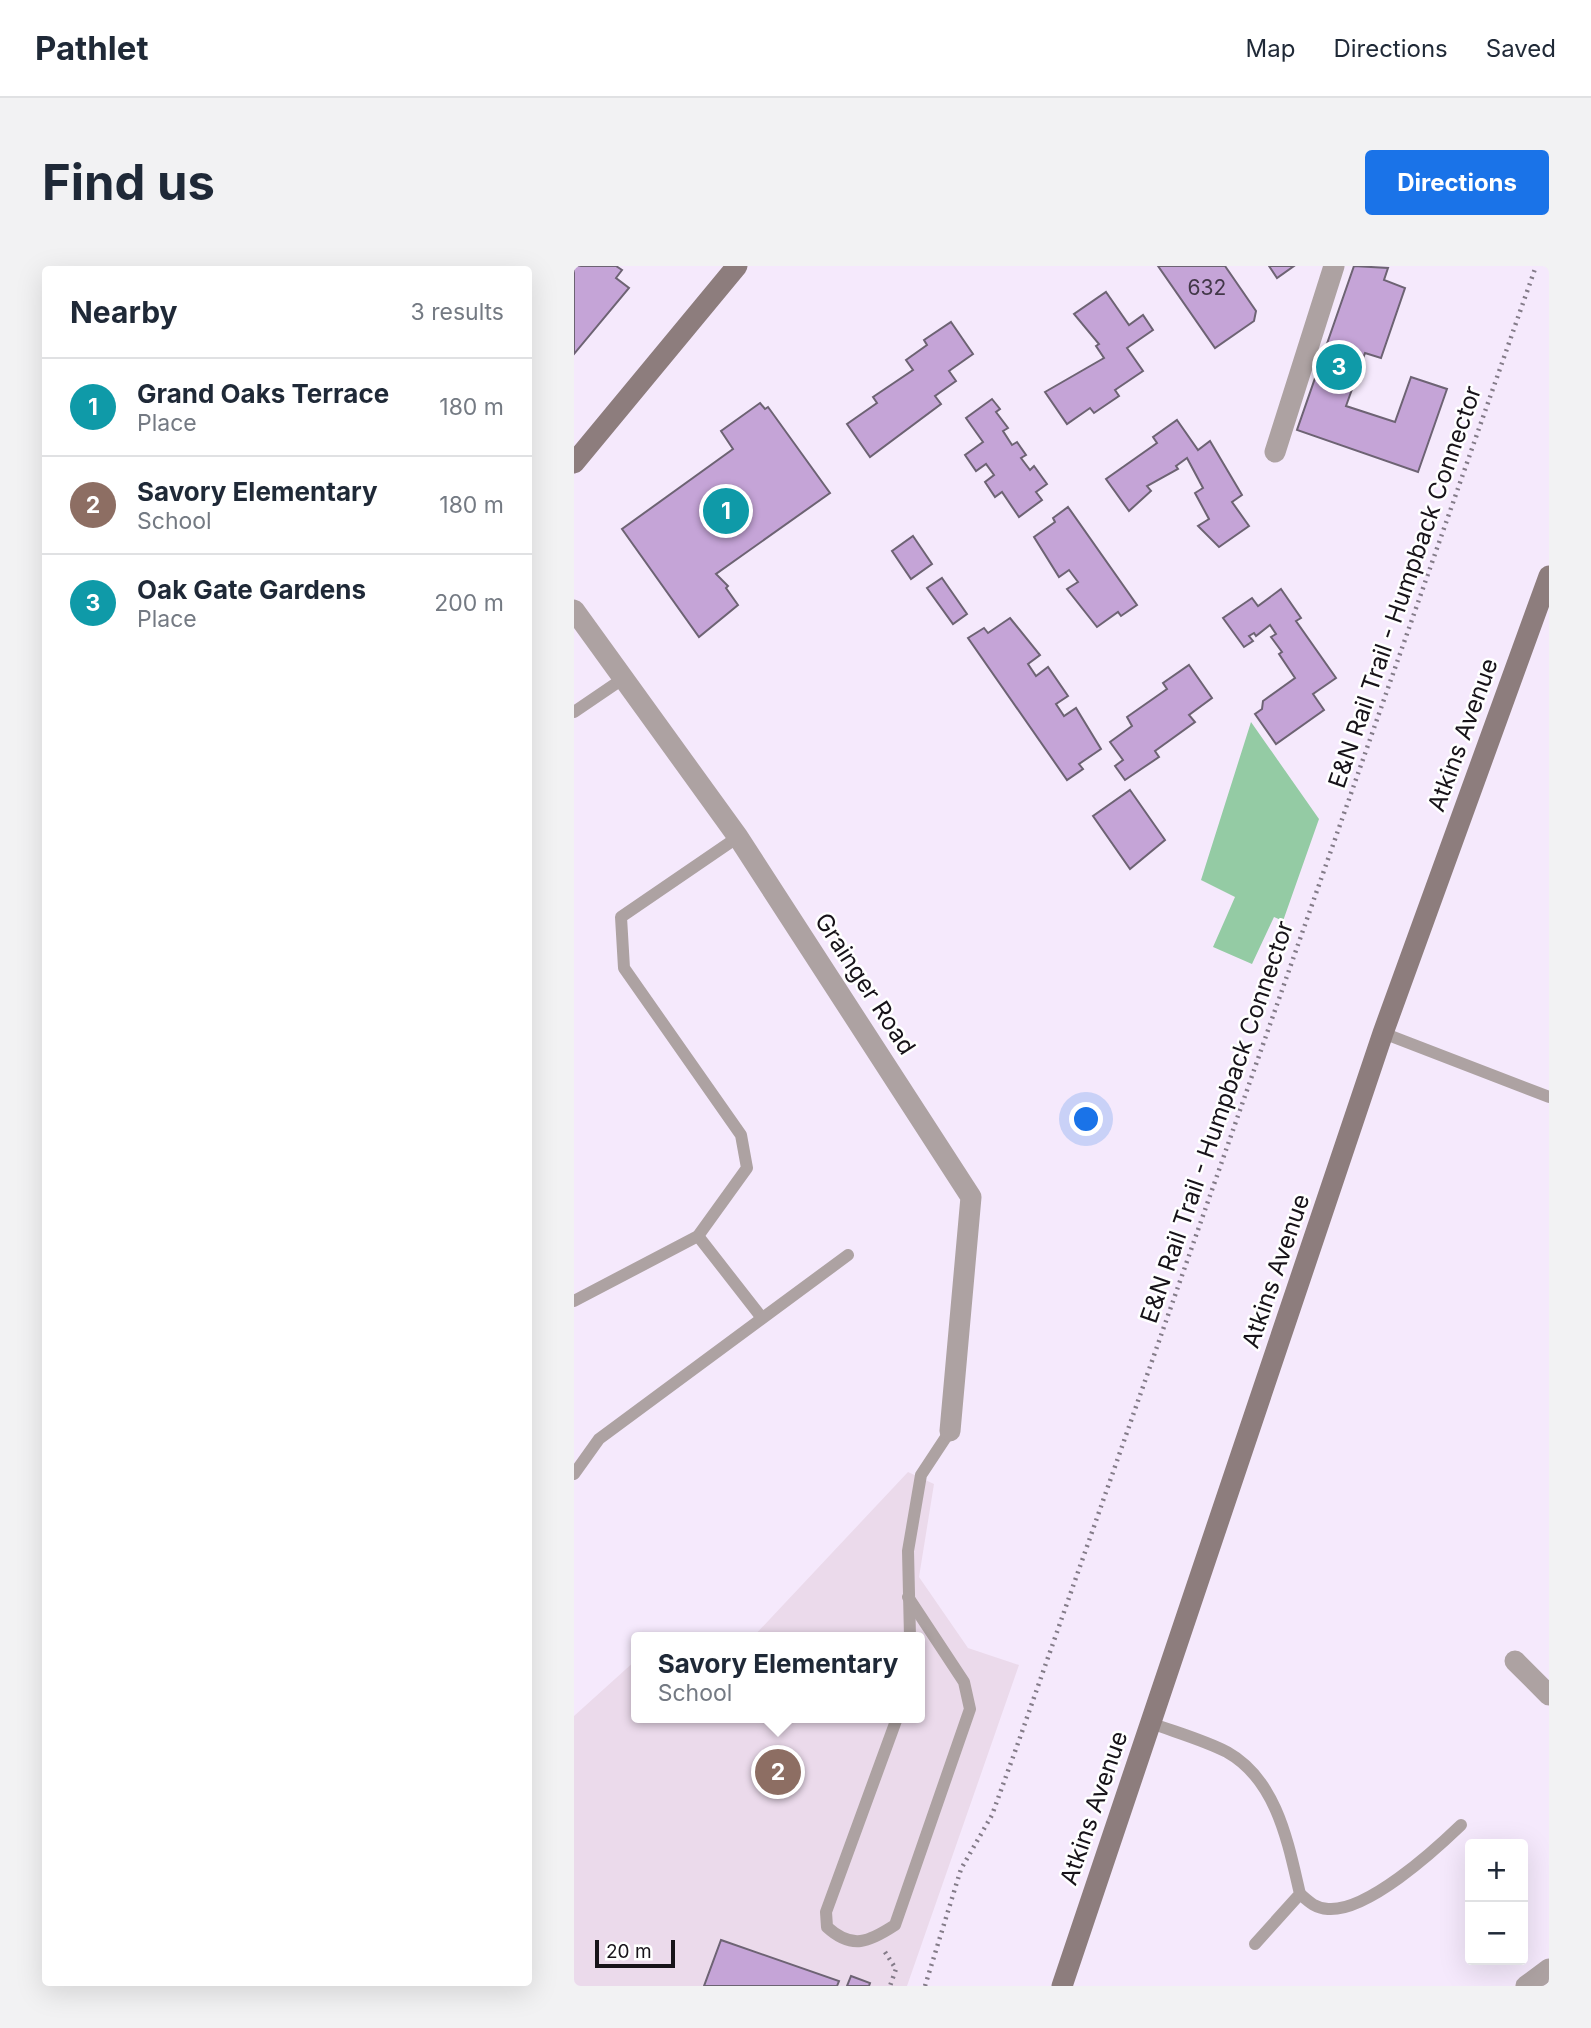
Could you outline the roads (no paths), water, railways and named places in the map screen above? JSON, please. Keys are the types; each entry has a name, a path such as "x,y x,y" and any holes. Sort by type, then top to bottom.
{"street":[{"path":"574,463 737,266"},
{"path":"1275,452 1335,266"},
{"name":"Atkins Avenue","path":"1062,1986 1383,1033 1543,610 1549,576"},
{"name":"Grainger Road","path":"574,610 738,837 971,1197 950,1431"},
{"path":"1515,1661 1549,1695"},
{"path":"1525,1986 1549,1969"}],"lane":[{"path":"574,712 624,678"},
{"path":"574,1301 698,1236 747,1168 741,1135 624,968 621,916 738,837"},
{"path":"1383,1033 1549,1097"},
{"path":"698,1236 762,1318"},
{"path":"574,1474 599,1439 848,1255"},
{"path":"910,1632 908,1551 921,1475 950,1431"},
{"path":"895,1723 826,1912 827,1927 840,1939 857,1942 876,1937 895,1925 970,1709 964,1682 908,1597"},
{"path":"1151,1723 1228,1753 1255,1775 1273,1802 1286,1838 1300,1894 1314,1907 1331,1910 1356,1902 1425,1860 1461,1825"},
{"path":"1255,1944 1300,1894"}],"place":[{"name":"Oak Gate Gardens","path":"1339,367"},
{"name":"Grand Oaks Terrace","path":"726,511"},
{"name":"Savory Elementary","path":"778,1772"}]}
